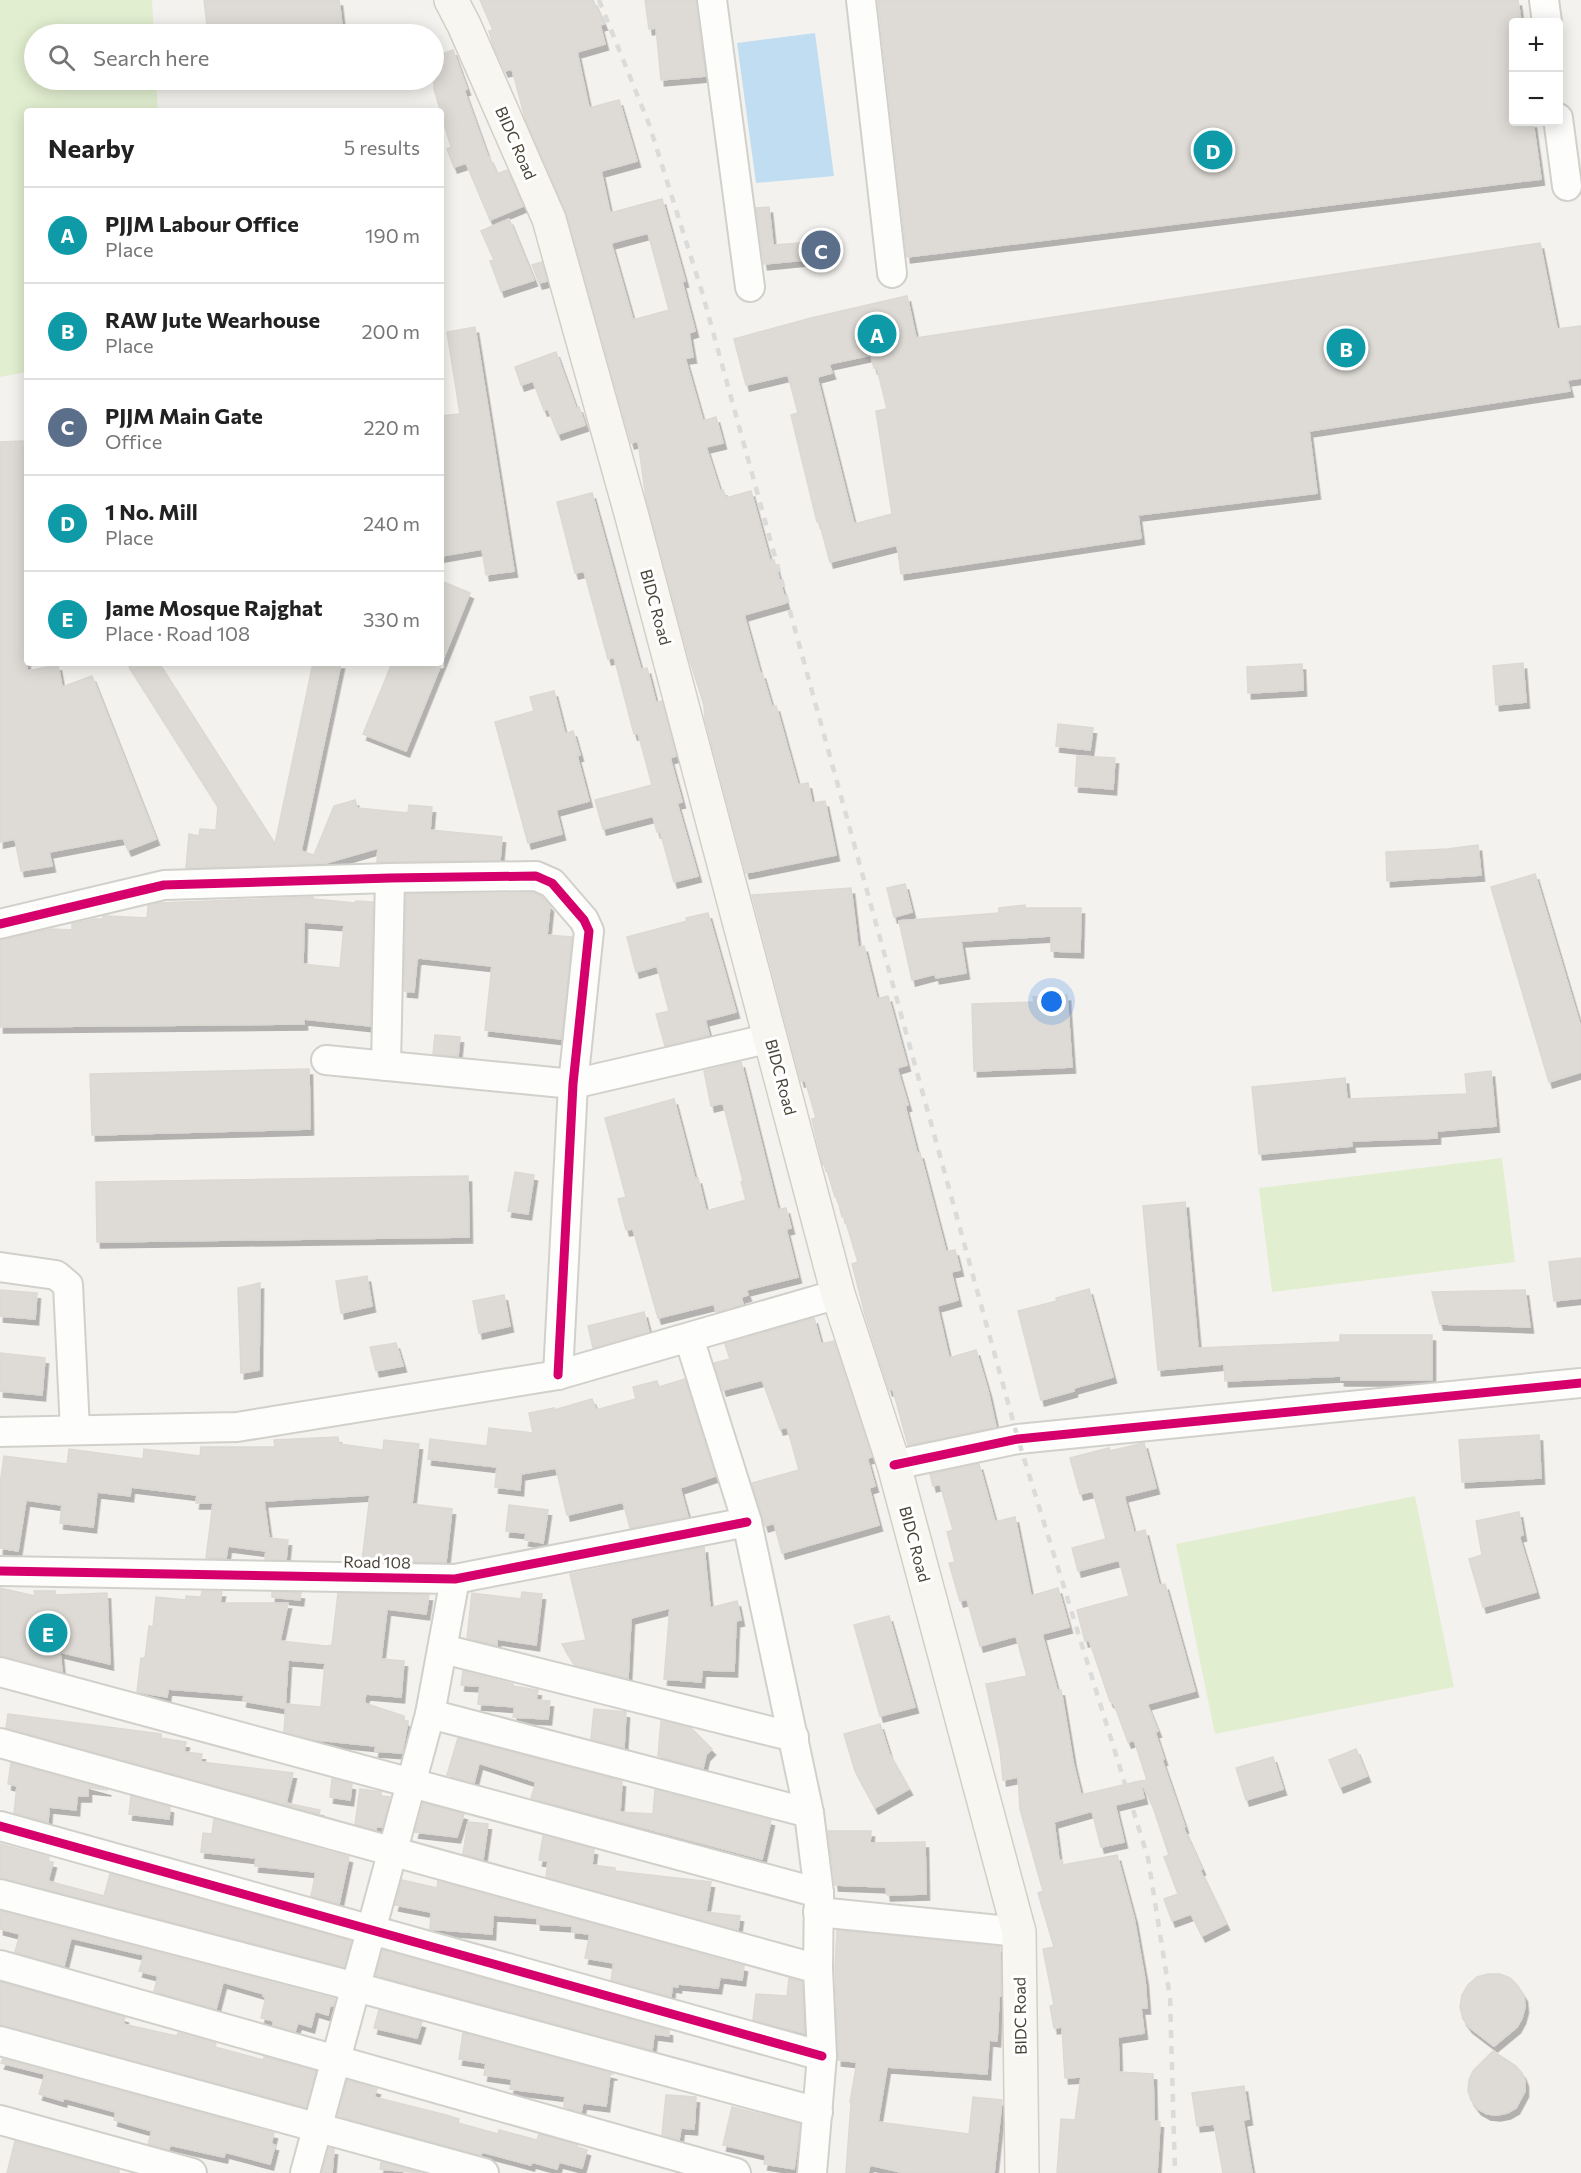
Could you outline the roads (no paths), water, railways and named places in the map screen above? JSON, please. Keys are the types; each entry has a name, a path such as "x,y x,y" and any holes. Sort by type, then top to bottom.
{"main road":[{"name":"BIDC Road","path":"452,0 549,219 634,525 838,1293 894,1465 1019,1932 1022,2173"}],"street":[{"path":"712,0 750,287"},
{"path":"861,0 892,273"},
{"path":"1544,0 1546,18"},
{"path":"1559,126 1567,186"},
{"path":"0,924 164,885 536,876 552,883 584,920 589,931 573,1083 558,1375"},
{"path":"386,1066 390,878"},
{"path":"326,1060 573,1083 771,1038"},
{"path":"0,1267 56,1275 68,1285 75,1430"},
{"path":"0,1432 237,1427 558,1375 838,1293"},
{"path":"689,1338 747,1522 809,1813 818,1903 822,2056 812,2173"},
{"path":"894,1465 1018,1439 1581,1383"},
{"name":"Road 108","path":"0,1571 455,1578 747,1522"},
{"path":"305,2173 430,1714 455,1578"},
{"path":"443,1649 794,1737"},
{"path":"0,1672 411,1782 818,1903 1019,1932"},
{"path":"430,1714 809,1813"},
{"path":"0,1743 818,1968"},
{"path":"0,1826 822,2056"},
{"path":"0,1894 356,1987 818,2112"},
{"path":"0,1965 336,2058 736,2173"},
{"path":"0,2041 484,2173"},
{"path":"0,2120 192,2173"}],"water":[{"path":"815,33 834,176 756,183 737,43"}],"railway":[{"path":"599,0 649,124 702,292 1018,1439 1148,1858 1170,1997 1175,2173"}],"place":[{"name":"1 No. Mill","path":"1213,150"},
{"name":"PJJM Main Gate","path":"821,250"},
{"name":"PJJM Labour Office","path":"877,334"},
{"name":"RAW Jute Wearhouse","path":"1346,348"},
{"name":"Jame Mosque Rajghat","path":"48,1633"}]}
